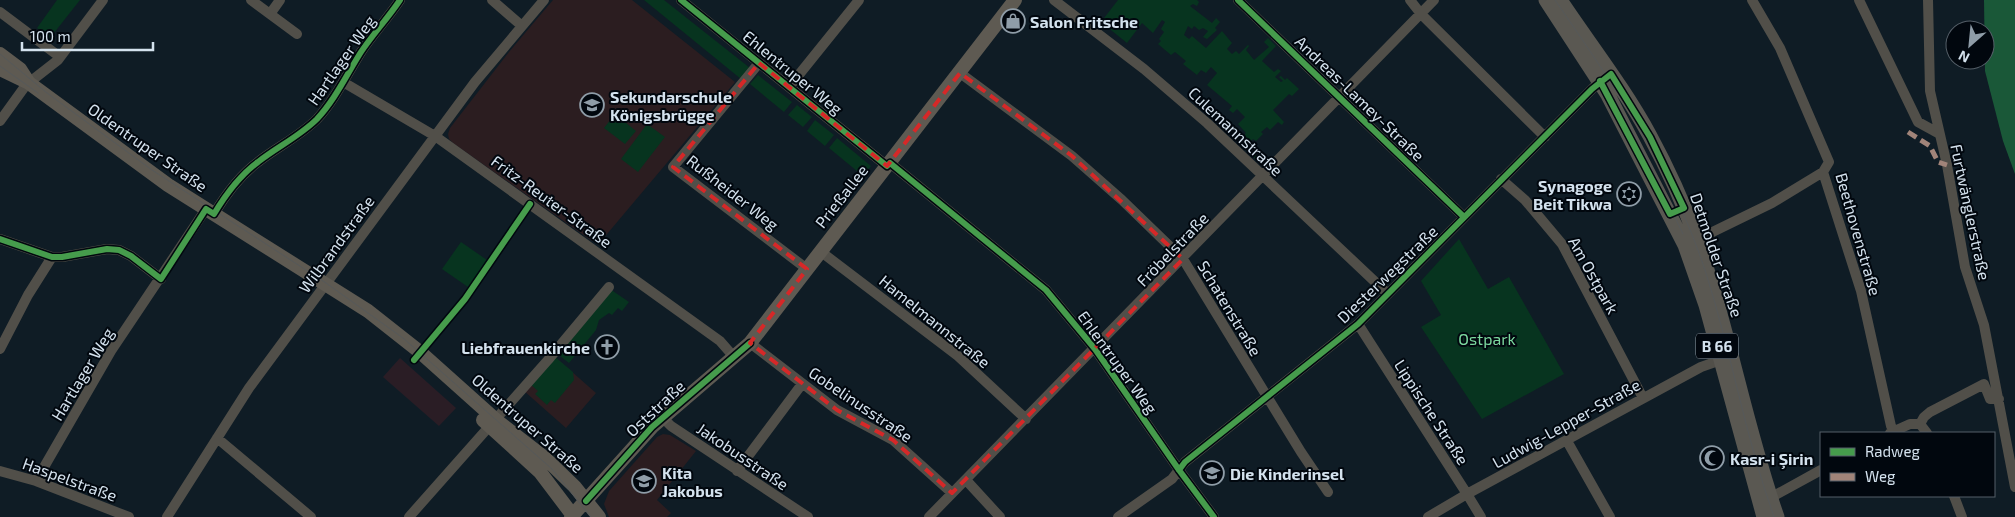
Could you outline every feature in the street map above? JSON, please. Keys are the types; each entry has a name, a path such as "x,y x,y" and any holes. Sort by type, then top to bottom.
{"main road":[{"name":"Detmolder Straße","path":"1546,0 1606,78"},
{"name":"Detmolder Straße","path":"1560,0 1606,78 1620,117 1691,242 1716,303 1770,498 1777,517"},
{"name":"Detmolder Straße","path":"1691,242 1706,305 1764,517"}],"street":[{"path":"0,121 29,83 54,64 60,57 103,0"},
{"path":"251,0 297,34"},
{"path":"270,14 280,0"},
{"name":"Hartlager Weg","path":"36,481 111,351 210,211 244,173 317,119 362,51 400,0"},
{"path":"492,0 522,26"},
{"name":"Wilbrandstraße","path":"167,517 249,388 475,82 544,0"},
{"name":"Ehlentruper Weg","path":"681,0 1046,290 1095,349 1214,517"},
{"path":"789,87 858,0"},
{"name":"Prießallee","path":"750,343 1015,0"},
{"name":"Culemannstraße","path":"1054,0 1144,69 1208,123 1388,294"},
{"name":"Andreas-Lamey-Straße","path":"1238,0 1464,217"},
{"path":"1410,0 1421,14 1545,137"},
{"name":"Fröbelstraße","path":"930,517 1434,0"},
{"name":"Beethovenstraße","path":"1752,0 1780,48 1829,162 1823,172 1861,291 1892,432"},
{"path":"1858,0 1918,122 1938,133"},
{"name":"Furtwänglerstraße","path":"1928,0 1930,91 1938,133 1947,165 1965,267 1984,325 2015,487"},
{"path":"0,12 60,57"},
{"name":"Oldentruper Straße","path":"0,54 20,69 29,83"},
{"name":"Rußheider Weg","path":"760,63 673,167 807,269"},
{"name":"Oldentruper Straße","path":"0,69 29,83 130,157 210,211 325,284 345,305 414,360 493,422 544,458 586,500 599,517"},
{"name":"Schatenstraße","path":"960,73 1072,156 1122,200 1183,259 1266,396 1328,492"},
{"name":"Diesterwegstraße","path":"1118,517 1172,479 1185,462 1358,324 1501,179 1606,78"},
{"name":"Fritz-Reuter-Straße","path":"343,82 435,136 720,341 734,357"},
{"path":"1691,242 1772,203 1823,172"},
{"name":"Am Ostpark","path":"1501,179 1525,200 1562,244 1644,398"},
{"path":"0,239 52,257 106,249 119,250 161,279"},
{"name":"Hamelmannstraße","path":"820,251 958,356 1026,419"},
{"path":"0,349 28,295 52,257"},
{"path":"409,517 554,353 608,287"},
{"name":"Lippische Straße","path":"1358,324 1481,517"},
{"name":"Oststraße","path":"573,516 662,417 750,343"},
{"name":"Gobelinusstraße","path":"750,343 837,410 893,440 952,493"},
{"name":"Ludwig-Lepper-Straße","path":"1428,517 1701,367 1721,360"},
{"path":"737,471 802,384"},
{"path":"1920,424 1930,412 1984,384 1990,399 1999,399"},
{"name":"Jakobusstraße","path":"662,417 671,426 808,517"},
{"name":"Oldentruper Straße","path":"493,422 540,472 573,516"},
{"path":"1892,432 1910,424 1920,424"},
{"path":"1920,424 1926,432"},
{"path":"217,438 311,517"},
{"path":"1566,441 1610,517"},
{"name":"Haspelstraße","path":"0,471 36,481 129,517"},
{"path":"1770,498 1820,471"},
{"path":"966,480 1000,517"},
{"path":"1954,497 1962,517"}],"highlighted area":[{"path":"759,63 887,166 960,73 1072,156 1183,259 952,493 893,440 837,410 750,343 807,269 673,167"}],"shaded area":[{"name":"Sekundarschule Königsbrügge","path":"553,0 632,0 735,82 602,240 598,242 592,241 453,143 449,139 448,134 450,128 509,52"},
{"path":"554,356 596,393 566,428 524,391"},
{"path":"400,358 456,408 439,426 383,377"},
{"name":"Kita Jakobus","path":"663,434 670,435 696,451 657,500 671,513 667,517 609,517 604,504 609,491 657,437"}],"green space":[{"path":"57,0 80,0 50,38 37,28"},
{"path":"644,0 664,0 750,68 741,79"},
{"path":"1118,0 1197,0 1199,2 1197,6 1193,4 1190,6 1212,23 1216,18 1220,22 1215,28 1217,30 1207,39 1203,37 1208,31 1203,28 1199,30 1194,26 1192,29 1188,26 1184,35 1189,39 1192,36 1206,48 1222,31 1232,43 1227,49 1232,54 1236,51 1239,54 1248,45 1246,50 1254,60 1269,47 1264,42 1268,38 1276,46 1262,61 1274,72 1278,69 1281,71 1275,77 1281,82 1283,81 1279,77 1281,76 1285,80 1287,78 1299,89 1292,96 1289,94 1273,110 1284,122 1282,125 1278,122 1270,130 1267,127 1261,132 1263,134 1256,141 1253,139 1247,145 1255,156 1261,160 1264,157 1266,159 1261,164 1237,142 1246,133 1238,124 1245,117 1237,109 1233,113 1229,110 1232,106 1207,85 1217,73 1211,67 1206,73 1201,70 1197,75 1183,64 1186,61 1175,52 1171,55 1158,44 1164,32 1161,29 1165,22 1162,20 1153,33 1142,23 1127,43 1101,22"},
{"path":"1984,0 2015,0 2015,174 2003,141 1985,71 1995,70 1995,20 1984,20"},
{"path":"758,75 792,102 784,112 750,84"},
{"path":"797,105 812,117 803,127 788,115"},
{"path":"615,114 636,131 625,144 604,128"},
{"path":"815,120 834,135 825,146 807,131"},
{"path":"647,124 665,137 638,172 621,159"},
{"path":"837,138 871,166 863,176 829,148"},
{"name":"Ostpark","path":"1459,239 1488,289 1509,277 1564,374 1482,419 1421,327 1441,315 1421,281"},
{"path":"461,242 487,260 468,287 442,269"},
{"path":"610,289 629,302 622,311 618,308 612,315 609,313 599,320 596,330 569,363 560,356 559,351"},
{"path":"554,356 573,372 574,380 555,403 551,400 547,405 535,394 538,391 530,384"}],"tram line":[{"path":"1555,0 1640,129 1676,197 1705,270 1723,331 1755,456 1774,517"},
{"path":"0,54 47,93 152,170 326,283 403,338 552,469 591,517"},
{"path":"0,66 38,93"},
{"path":"1613,96 1649,163 1683,234"}],"marked path":[{"path":"1908,132 1930,146 1938,162 1947,165"}],"cycle path":[{"path":"0,239 52,257 107,249 119,250 131,256 161,279 206,209 214,214 228,192 251,167 303,131 323,112 361,52 400,0"},
{"path":"681,0 887,166 890,163 1046,290 1095,349 1214,517"},
{"path":"1238,0 1464,217"},
{"path":"1179,470 1185,462 1358,324 1592,89 1611,74 1650,137 1684,208 1670,214 1600,81"},
{"path":"414,360 465,299 530,204"},
{"path":"586,501 652,427 750,343"}],"place":[{"name":"Salon Fritsche","path":"1013,21"},
{"name":"Sekundarschule Königsbrügge","path":"592,105"},
{"name":"Synagoge Beit Tikwa","path":"1629,194"},
{"name":"Liebfrauenkirche","path":"607,347"},
{"name":"Kasr-i Şirin","path":"1712,458"},
{"name":"Die Kinderinsel","path":"1212,473"},
{"name":"Kita Jakobus","path":"644,481"}]}
